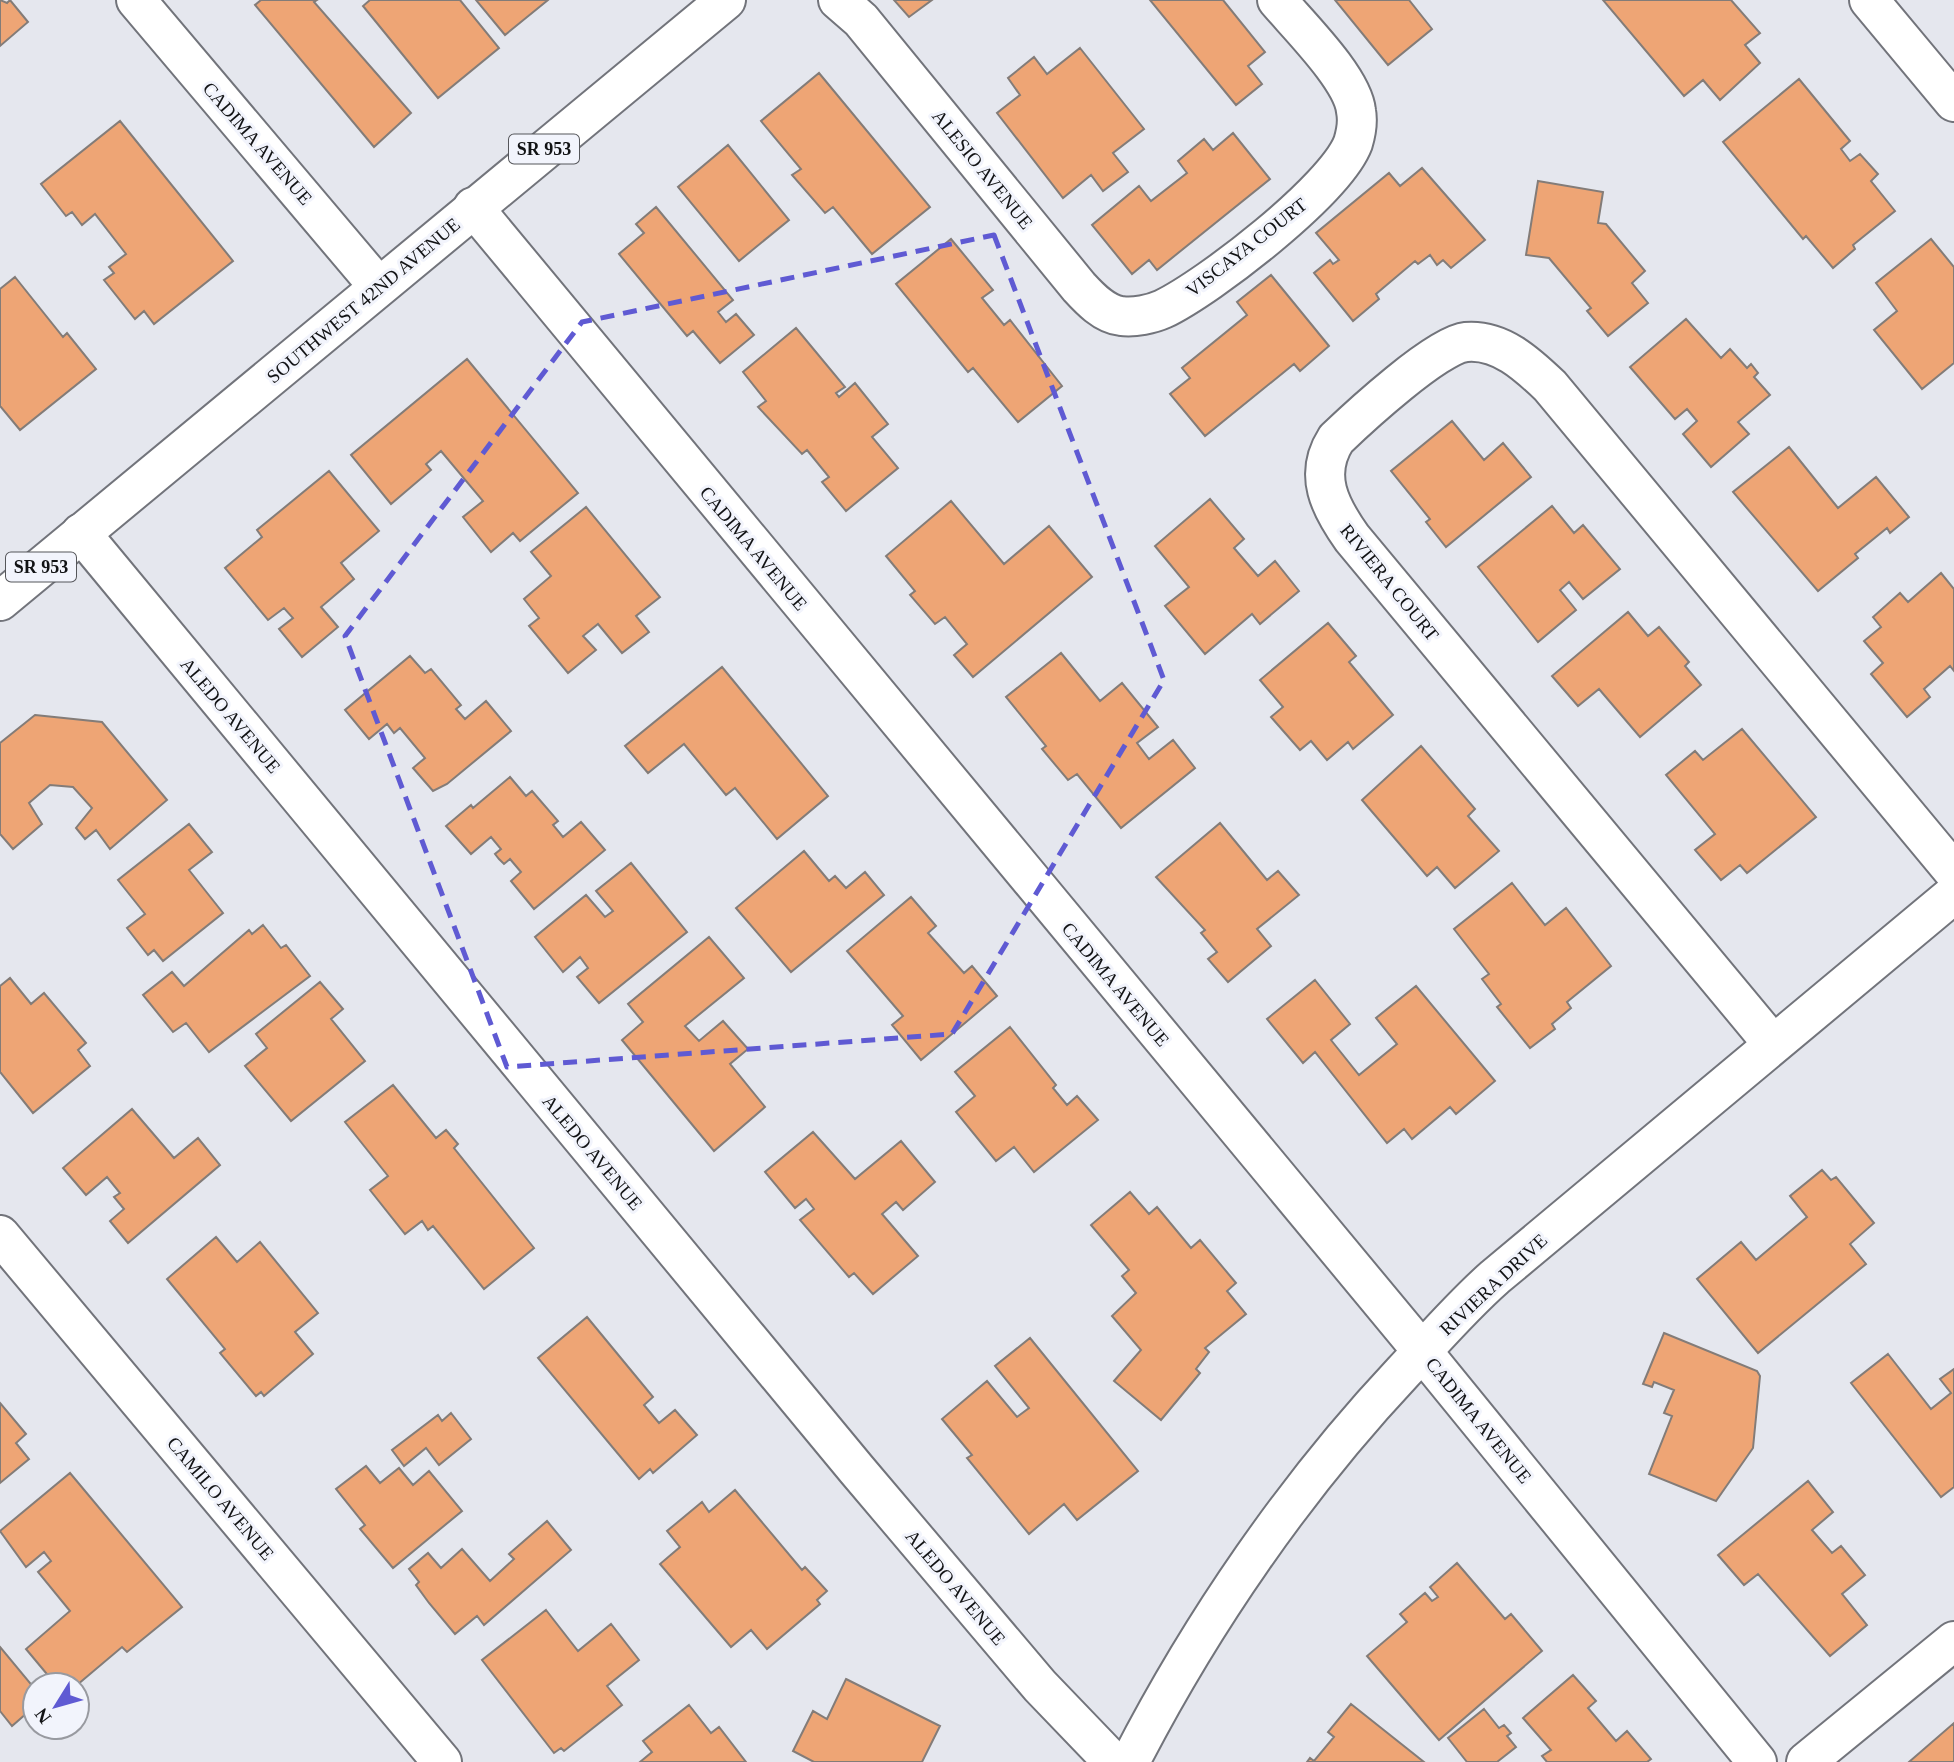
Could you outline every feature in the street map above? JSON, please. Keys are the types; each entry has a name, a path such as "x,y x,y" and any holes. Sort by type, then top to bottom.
{"street":[{"name":"CADIMA AVENUE","path":"136,0 378,286"},
{"name":"SOUTHWEST 42ND AVENUE","path":"0,601 726,0"},
{"name":"ALESIO AVENUE","path":"838,0 861,20 1079,287 1098,306 1120,316 1140,315"},
{"name":"VISCAYA COURT","path":"1140,315 1161,310 1189,294 1278,226 1339,166 1353,143 1357,124 1356,109 1341,78 1277,0"},
{"path":"1869,0 1954,102"},
{"name":"CADIMA AVENUE","path":"473,207 1422,1351 1757,1762"},
{"name":"RIVIERA COURT","path":"1772,1043 1338,519 1329,502 1323,472 1327,452 1342,433 1415,372 1463,342 1481,342 1504,349 1526,363 1550,386 1954,872"},
{"name":"ALEDO AVENUE","path":"81,533 857,1470 1040,1686 1113,1762"},
{"name":"RIVIERA DRIVE","path":"1129,1762 1195,1648 1285,1516 1367,1409 1473,1297 1772,1043 1954,894"},
{"name":"CAMILO AVENUE","path":"0,1235 442,1762"},
{"path":"1806,1762 1954,1641"}],"highlighted area":[{"path":"994,235 1164,680 952,1034 507,1067 345,636 582,322"}],"building":[{"path":"0,0 7,3 10,0 28,22 0,46"},
{"path":"261,0 317,0 314,2 411,113 374,147 255,5"},
{"path":"370,0 460,0 499,48 438,98 363,6"},
{"path":"476,0 548,0 505,35"},
{"path":"894,0 932,0 909,17"},
{"path":"1150,0 1223,0 1265,52 1248,66 1262,84 1236,105"},
{"path":"1335,0 1409,0 1432,29 1388,65"},
{"path":"1603,0 1731,0 1760,33 1745,45 1760,63 1720,100 1703,80 1684,96"},
{"path":"1080,48 1144,129 1113,153 1128,172 1103,191 1091,175 1063,198 997,113 1020,95 1008,78 1034,57 1047,74"},
{"path":"819,73 930,207 872,254 833,207 825,213 792,175 801,169 761,121"},
{"path":"1799,79 1850,141 1841,149 1850,161 1860,154 1878,174 1871,181 1895,211 1853,245 1855,249 1833,268 1806,236 1803,239 1723,142"},
{"path":"120,121 233,261 154,324 144,311 135,319 104,280 114,273 109,267 126,254 95,214 82,225 72,212 66,216 41,184"},
{"path":"1233,133 1270,179 1157,270 1149,260 1132,274 1092,225 1139,186 1151,201 1187,173 1178,161 1204,139 1213,150"},
{"path":"728,145 789,220 739,261 678,187"},
{"path":"1422,168 1485,240 1451,268 1443,260 1437,265 1430,255 1418,264 1415,261 1376,294 1379,299 1353,321 1314,273 1330,260 1333,264 1339,260 1316,233 1389,173 1400,186"},
{"path":"1538,181 1603,192 1598,223 1606,224 1645,271 1632,283 1648,303 1608,336 1587,311 1591,308 1549,258 1526,255"},
{"path":"656,207 733,300 718,312 726,322 736,314 754,335 720,363 693,331 687,336 619,254 644,233 636,224"},
{"path":"951,239 993,290 982,298 1004,325 1010,320 1062,386 1018,422 973,368 968,372 896,284"},
{"path":"1931,239 1954,267 1954,363 1922,389 1874,330 1897,311 1876,283"},
{"path":"1271,275 1329,346 1300,371 1294,364 1205,436 1170,394 1190,378 1182,368 1247,315 1237,302"},
{"path":"15,277 63,337 67,333 96,369 20,430 0,406 0,289"},
{"path":"1686,319 1721,358 1730,349 1747,368 1751,364 1758,373 1754,377 1770,395 1738,422 1749,434 1711,467 1683,434 1697,421 1687,409 1675,419 1630,367"},
{"path":"796,328 845,387 836,393 839,397 855,383 888,424 872,437 898,468 846,511 822,482 829,477 807,450 802,454 758,407 766,401 743,372"},
{"path":"467,359 578,493 520,541 513,533 491,552 463,517 483,501 441,451 426,464 431,470 391,504 351,455"},
{"path":"1452,421 1484,460 1503,443 1531,477 1446,547 1426,522 1430,519 1391,471"},
{"path":"1789,447 1838,508 1876,477 1909,517 1890,533 1887,528 1855,554 1858,558 1818,591 1733,492"},
{"path":"329,471 379,531 341,563 354,579 321,607 338,627 302,657 279,629 293,618 284,608 268,620 225,568 262,537 257,530"},
{"path":"1210,499 1244,539 1234,548 1258,576 1275,561 1299,591 1260,624 1252,614 1205,654 1165,606 1189,587 1155,546"},
{"path":"951,501 1004,564 1049,526 1092,577 973,677 954,655 967,644 945,617 935,624 910,595 915,591 886,556"},
{"path":"1552,506 1574,533 1583,525 1620,569 1583,599 1569,582 1560,590 1576,610 1538,642 1478,567"},
{"path":"586,507 660,597 636,616 649,632 622,653 598,624 583,636 596,650 568,673 529,626 539,618 524,599 551,576 531,552"},
{"path":"1941,573 1954,589 1954,671 1950,666 1924,689 1930,697 1907,717 1871,674 1883,663 1864,641 1881,627 1873,617 1900,593 1908,602"},
{"path":"1628,612 1648,636 1659,627 1689,662 1685,666 1701,685 1640,737 1599,689 1578,706 1552,676"},
{"path":"1328,623 1356,656 1349,662 1393,715 1353,749 1348,742 1327,760 1311,741 1300,750 1271,717 1283,707 1260,680"},
{"path":"1061,653 1100,701 1122,683 1158,727 1137,743 1149,759 1173,740 1195,768 1121,828 1077,774 1068,780 1042,749 1046,746 1006,697"},
{"path":"410,656 425,673 431,669 461,705 456,709 465,719 486,701 511,731 447,784 433,791 413,768 425,758 400,728 394,733 387,724 369,739 345,710"},
{"path":"722,667 828,796 777,839 735,788 726,795 684,744 648,773 625,746"},
{"path":"35,715 102,722 167,800 110,849 96,830 85,839 76,828 92,808 73,787 50,785 29,803 42,824 13,849 0,834 0,743"},
{"path":"1742,729 1816,817 1747,873 1740,865 1721,880 1695,850 1715,834 1666,775 1695,751 1703,760"},
{"path":"1421,746 1475,809 1468,816 1499,851 1455,888 1437,867 1427,876 1362,800"},
{"path":"510,777 526,796 532,791 558,821 553,825 563,837 581,822 605,850 534,909 511,881 521,872 510,859 504,864 499,859 495,854 501,849 491,837 471,854 446,826 471,805 473,808"},
{"path":"1220,823 1267,880 1278,871 1299,895 1257,929 1271,946 1228,982 1208,959 1217,952 1201,933 1205,930 1156,877"},
{"path":"189,824 212,852 189,870 223,913 163,961 154,950 148,955 127,928 145,914 118,880"},
{"path":"804,851 829,881 835,876 846,888 865,872 884,895 791,972 736,908"},
{"path":"631,863 687,932 599,1003 577,977 588,968 580,957 563,972 535,937 586,895 605,917 613,911 596,891"},
{"path":"1512,883 1545,925 1566,908 1611,966 1567,1002 1571,1008 1552,1024 1555,1029 1530,1048 1497,1007 1501,1004 1482,979 1489,974 1454,929"},
{"path":"911,897 936,926 928,933 964,973 972,966 997,996 921,1060 892,1025 903,1016 847,951"},
{"path":"263,925 281,948 286,945 310,976 209,1052 186,1023 173,1032 143,995 172,972 184,986 249,930 252,934"},
{"path":"709,937 744,978 685,1026 699,1041 723,1021 748,1049 730,1064 765,1107 714,1151 622,1040 643,1022 628,1004"},
{"path":"10,978 31,1004 44,993 86,1043 78,1050 90,1066 33,1113 0,1072 0,986"},
{"path":"1315,980 1350,1024 1331,1040 1359,1075 1397,1044 1376,1018 1416,986 1495,1081 1456,1114 1450,1107 1412,1139 1404,1129 1387,1143 1315,1052 1303,1063 1267,1019"},
{"path":"320,982 343,1009 331,1019 365,1061 291,1121 245,1066 267,1048 256,1034"},
{"path":"1010,1027 1056,1085 1053,1088 1067,1105 1077,1096 1098,1120 1034,1172 1014,1147 996,1161 956,1112 975,1096 955,1072"},
{"path":"393,1085 436,1138 446,1130 458,1144 454,1148 534,1248 484,1289 433,1226 428,1230 422,1221 405,1234 370,1190 388,1176 345,1122"},
{"path":"132,1109 174,1158 198,1138 220,1165 128,1243 110,1221 124,1209 114,1197 120,1193 107,1177 86,1195 63,1168"},
{"path":"813,1132 855,1179 901,1141 935,1182 903,1210 896,1202 882,1214 918,1256 873,1294 854,1273 849,1277 800,1220 814,1209 806,1199 795,1208 765,1172"},
{"path":"1822,1170 1831,1180 1836,1177 1874,1223 1850,1244 1866,1264 1758,1353 1697,1279 1741,1242 1756,1260 1807,1217 1790,1196"},
{"path":"1130,1192 1149,1214 1157,1207 1191,1248 1200,1240 1236,1283 1227,1291 1246,1314 1205,1348 1209,1352 1196,1369 1200,1373 1161,1420 1114,1381 1141,1350 1112,1316 1136,1293 1122,1276 1129,1270 1091,1225"},
{"path":"216,1237 237,1262 260,1242 318,1313 295,1332 313,1354 264,1396 261,1392 256,1396 220,1353 225,1349 167,1279"},
{"path":"587,1317 653,1397 644,1405 659,1423 675,1410 697,1435 653,1473 650,1469 639,1479 538,1358"},
{"path":"1664,1333 1757,1371 1760,1376 1753,1448 1716,1501 1649,1474 1672,1416 1664,1413 1674,1390 1654,1382 1652,1387 1643,1384"},
{"path":"1030,1338 1138,1471 1077,1520 1064,1504 1029,1534 967,1458 972,1455 942,1419 987,1381 1017,1417 1029,1408 995,1366"},
{"path":"1888,1354 1931,1409 1951,1393 1940,1379 1954,1369 1954,1487 1941,1497 1851,1383"},
{"path":"0,1403 26,1434 16,1443 29,1459 0,1483"},
{"path":"451,1413 471,1439 439,1465 426,1448 404,1466 392,1450 438,1415 442,1421"},
{"path":"366,1466 380,1483 399,1468 413,1485 429,1471 462,1511 393,1568 360,1529 365,1525 336,1489"},
{"path":"70,1473 182,1607 127,1652 122,1647 91,1673 91,1671 44,1671 26,1649 70,1611 38,1572 51,1561 44,1552 26,1567 0,1531"},
{"path":"1808,1481 1833,1512 1812,1530 1832,1553 1841,1546 1865,1575 1842,1594 1867,1625 1830,1656 1758,1574 1744,1585 1718,1555"},
{"path":"735,1490 802,1570 805,1567 827,1591 817,1600 820,1604 767,1649 751,1630 731,1647 660,1564 680,1547 667,1531 702,1502 709,1512"},
{"path":"547,1521 571,1550 484,1625 477,1616 455,1634 416,1585 419,1582 409,1569 428,1553 441,1568 462,1549 490,1581 514,1559 509,1554"},
{"path":"1457,1563 1505,1619 1511,1614 1542,1651 1439,1740 1367,1656 1407,1622 1400,1614 1425,1593 1432,1601 1438,1597 1430,1587"},
{"path":"546,1610 578,1651 611,1624 639,1660 607,1686 622,1705 564,1751 561,1748 554,1753 482,1660"},
{"path":"0,1647 21,1672 21,1718 12,1726 0,1711"},
{"path":"1573,1675 1596,1701 1588,1708 1616,1741 1627,1731 1651,1759 1647,1762 1547,1762 1542,1756 1551,1750 1523,1718"},
{"path":"846,1679 940,1726 922,1762 814,1762 793,1751 813,1711 827,1719"},
{"path":"1351,1704 1424,1762 1307,1762 1310,1758 1314,1761 1334,1737 1328,1732"},
{"path":"689,1705 711,1733 719,1727 746,1762 640,1762 652,1752 643,1741"},
{"path":"1484,1709 1499,1728 1504,1725 1511,1733 1507,1736 1516,1747 1497,1762 1467,1762 1448,1738"},
{"path":"1954,1723 1954,1762 1909,1762"}]}
